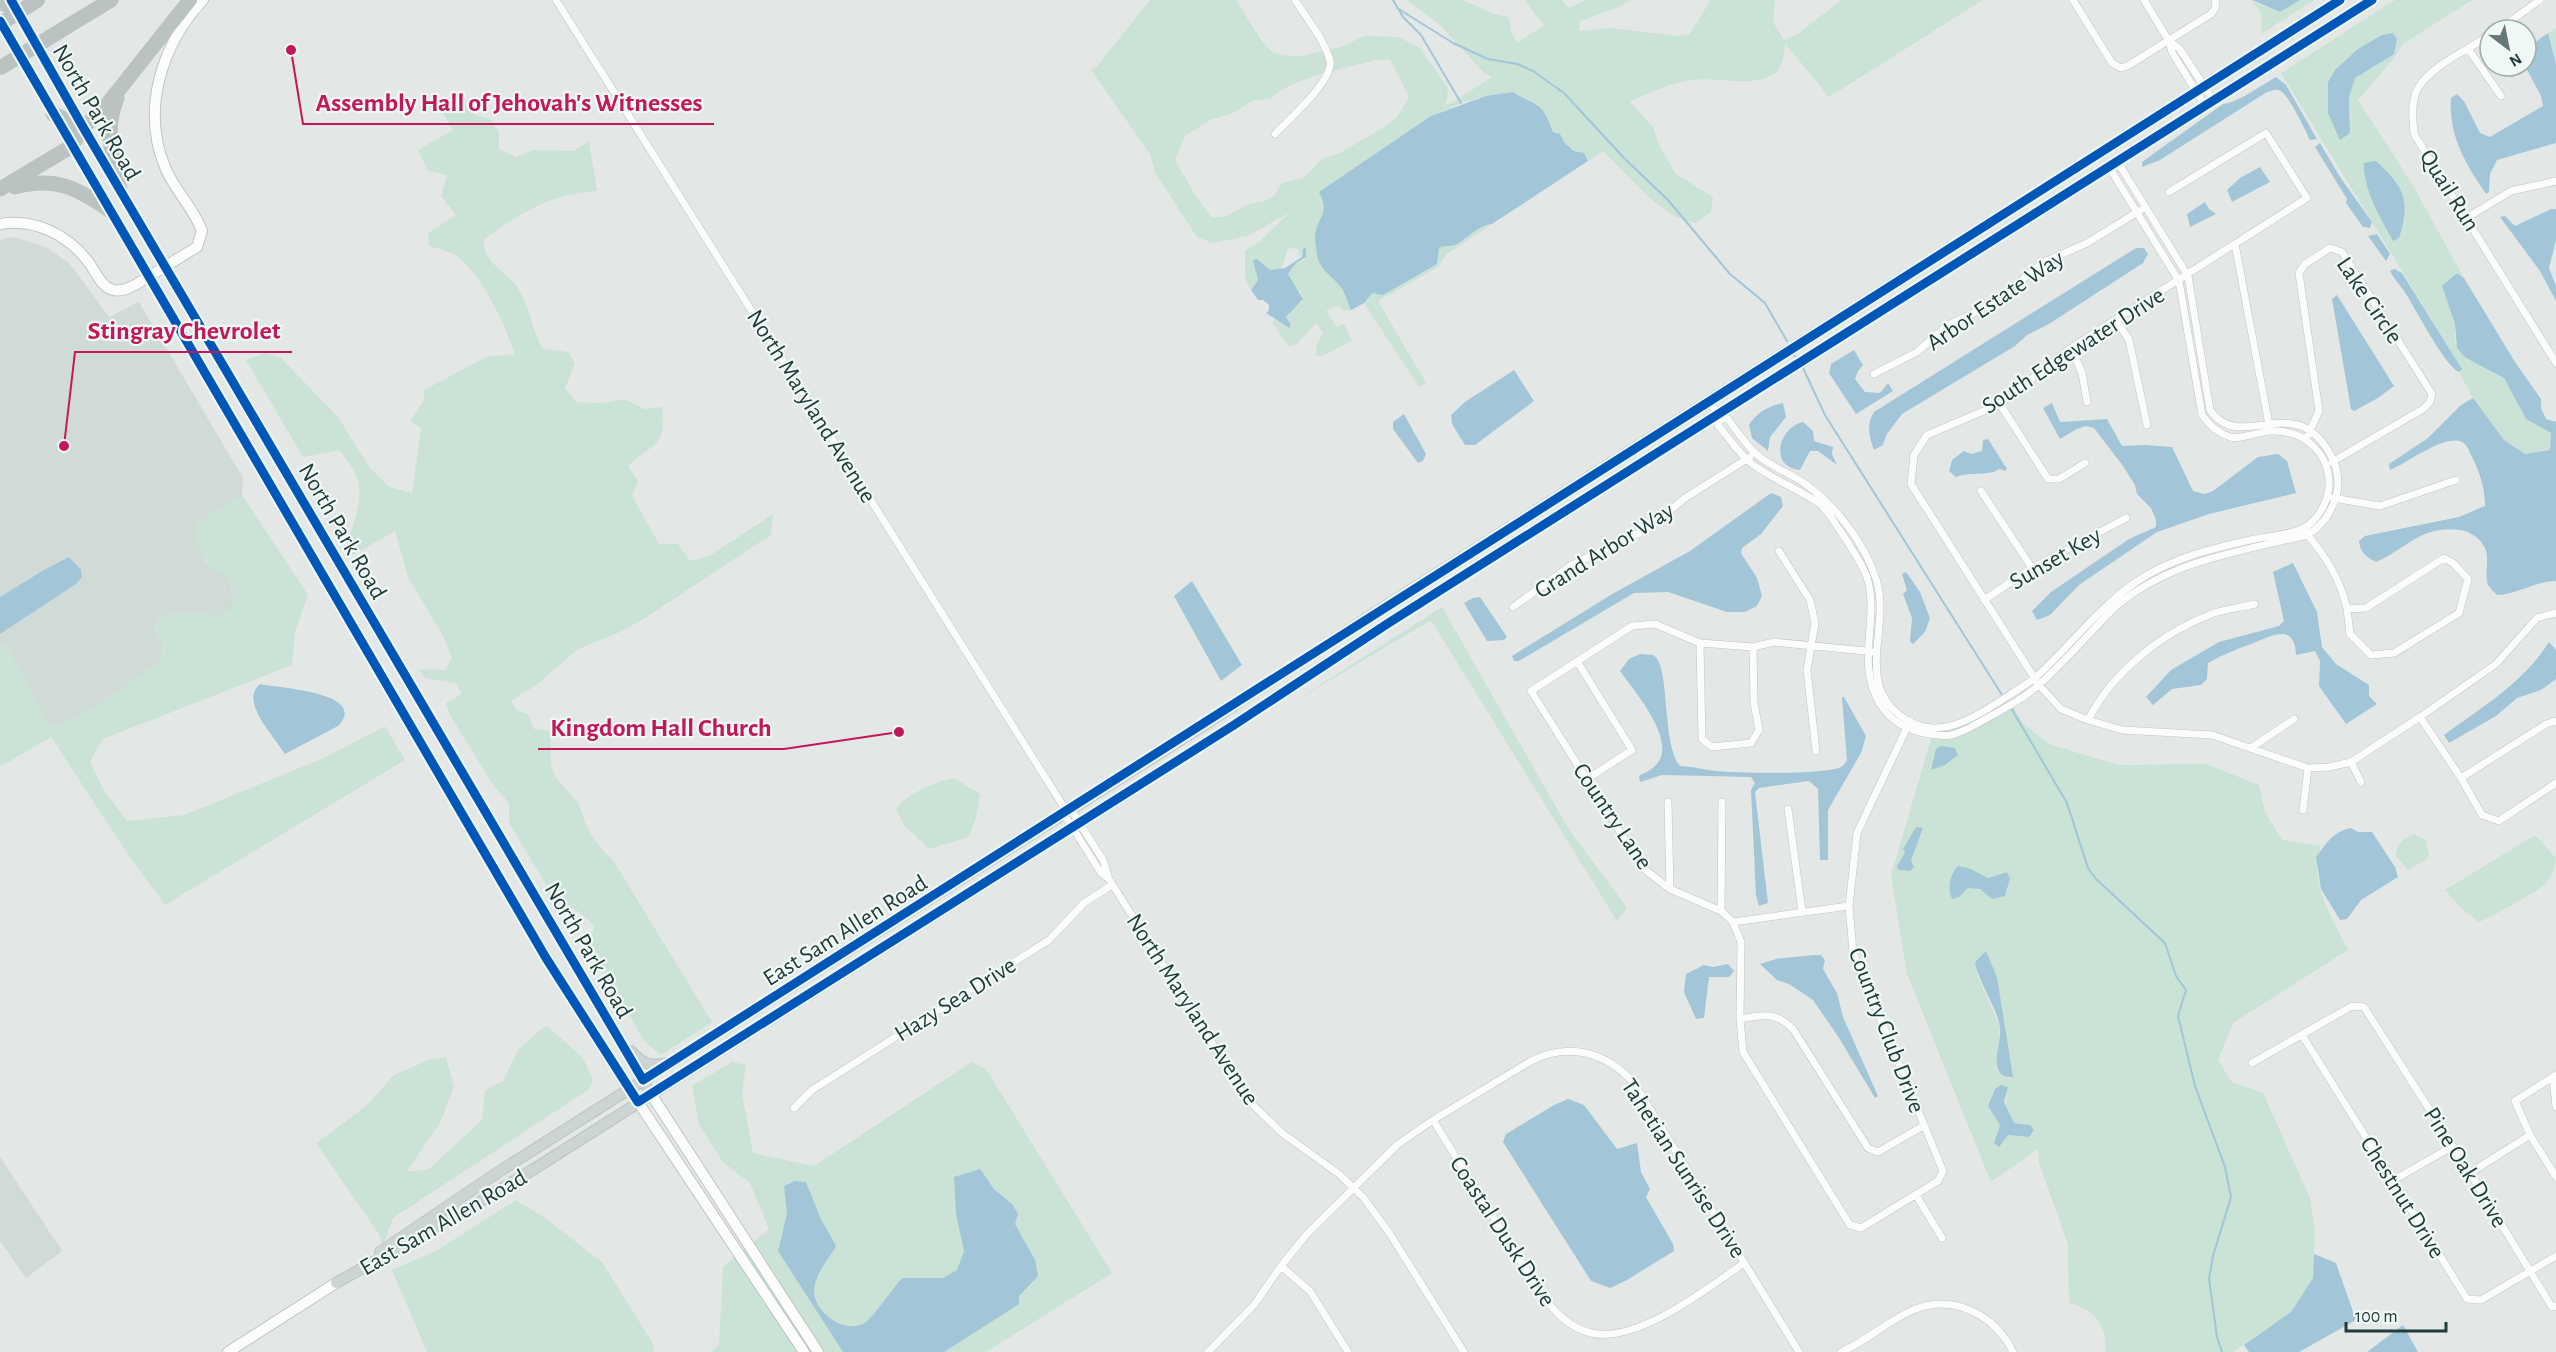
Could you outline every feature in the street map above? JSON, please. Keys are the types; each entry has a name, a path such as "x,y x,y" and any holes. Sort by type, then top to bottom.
{"highway":[{"path":"0,22 38,0"},
{"path":"0,68 111,0"},
{"path":"0,189 72,146 83,127 102,111 190,0"},
{"path":"0,2 14,5"},
{"path":"120,189 109,146 109,132 122,85"},
{"path":"53,114 83,127"},
{"path":"0,194 16,187 46,182 78,190 110,210"}],"main road":[{"name":"East Sam Allen Road","path":"336,1283 473,1189 643,1080 2340,0"},
{"name":"East Sam Allen Road","path":"336,1283 473,1206 651,1094 1076,825 1406,611 1720,417 2372,0"},
{"name":"North Park Road","path":"14,5 83,127 651,1094"},
{"name":"North Park Road","path":"0,22 546,958 638,1102"},
{"path":"620,1042 639,1060 648,1065 675,1060"}],"street":[{"path":"0,224 24,224 56,234 76,248 102,283 114,291 127,289 197,247 202,231 165,167 159,151 155,123 156,92 170,49 184,24 203,0"},
{"name":"North Maryland Avenue","path":"556,0 1067,812 1103,861 1110,882 1248,1098 1282,1132 1339,1174 1353,1188 1383,1224 1464,1352"},
{"path":"1275,135 1328,77 1331,63 1327,52 1295,0"},
{"path":"2073,0 2114,65 2121,68 2211,14 2216,7 2215,0"},
{"path":"2144,0 2169,40 2179,48 2209,103"},
{"path":"2515,18 2540,0"},
{"name":"Quail Run","path":"2478,44 2433,71 2416,91 2412,111 2414,134 2468,217 2556,363"},
{"path":"2469,50 2501,96"},
{"name":"South Edgewater Drive","path":"2169,192 2266,133 2307,198 2188,276 2070,348 2000,404 1927,435 1914,455 1911,484 2037,681 2061,709 2122,730 2212,735 2308,768"},
{"path":"2113,164 2137,193 2188,276 2210,410 2217,420 2230,427 2270,427 2293,433 2306,439 2330,463 2328,497 2318,516 2305,532"},
{"path":"1963,727 1994,715 2037,681 2106,605 2146,581 2167,565 2212,549 2305,532 2326,519 2337,499 2339,480 2324,444 2312,430 2293,423 2232,437 2211,428 2202,415 2179,281 2129,198 2113,164"},
{"path":"2468,217 2511,191 2556,181"},
{"path":"2129,198 2137,193"},
{"name":"Arbor Estate Way","path":"1874,374 1917,352 1947,325 2003,296 2042,263 2087,243 2146,207"},
{"path":"2235,244 2270,427"},
{"name":"Lake Circle","path":"2306,439 2319,411 2299,273 2305,264 2330,248 2342,252 2432,394 2428,406 2330,463"},
{"path":"2116,320 2128,340 2147,425"},
{"path":"2070,348 2082,373 2086,402"},
{"path":"1709,401 1720,417 1728,419 1771,470"},
{"path":"2000,404 2048,479 2059,479 2085,463"},
{"path":"1720,417 1718,425 1747,460 1784,477 1823,506 1867,575 1872,600 1867,651 1868,673 1873,692 1888,716 1909,725 1950,735 1989,708 2037,681"},
{"path":"2221,432 2225,424"},
{"path":"1734,443 1741,437"},
{"name":"Grand Arbor Way","path":"1512,607 1576,562 1648,529 1686,498 1755,453"},
{"path":"1784,477 1802,482 1829,503 1870,563 1881,599 1875,673 1882,694 1909,725"},
{"path":"2328,497 2380,506 2456,480"},
{"path":"1981,490 2032,568"},
{"name":"Sunset Key","path":"1984,600 2032,568 2126,518"},
{"path":"2305,532 2327,559 2342,586 2350,634 2371,655 2394,653 2459,613 2468,579 2453,562 2444,558 2366,608 2347,609"},
{"path":"1847,543 1855,539"},
{"path":"1779,551 1810,600 1815,623 1807,669 1816,751"},
{"path":"2088,720 2097,702 2133,663 2172,634 2211,614 2255,604"},
{"path":"2303,810 2308,768 2351,762 2496,664 2537,618 2556,613"},
{"name":"Country Lane","path":"1733,922 1721,911 1670,889 1643,868 1531,691 1632,626 1655,624 1700,643 1753,647 1773,642 1876,652"},
{"path":"1700,643 1702,739 1712,747 1751,743 1759,730 1754,703 1753,647"},
{"path":"1577,661 1632,750 1587,779"},
{"path":"1989,708 1994,715"},
{"path":"2420,717 2461,778 2481,814 2499,821 2556,783"},
{"path":"2251,748 2294,719"},
{"path":"2461,778 2546,724 2556,721"},
{"name":"Country Club Drive","path":"1740,1019 1762,1015 1783,1018 1793,1029 1868,1148 1878,1152 1923,1126 1853,952 1849,906 1857,834 1909,725"},
{"path":"2351,762 2361,782"},
{"path":"1668,802 1670,889"},
{"path":"1721,911 1722,802"},
{"path":"1788,809 1802,912"},
{"name":"Hazy Sea Drive","path":"794,1108 812,1090 1049,940 1084,903 1110,882"},
{"path":"1849,906 1733,922 1741,942 1740,1019 1743,1053 1850,1225 1861,1228 1938,1181 1943,1171 1923,1126"},
{"name":"Pine Oak Drive","path":"2301,1035 2352,1006 2364,1007 2552,1307 2556,1306"},
{"path":"2252,1063 2301,1035"},
{"name":"Chestnut Drive","path":"2301,1035 2467,1299 2481,1300 2531,1272"},
{"name":"Tahetian Sunrise Drive","path":"1208,1352 1254,1305 1306,1235 1397,1145 1432,1120 1543,1055 1573,1050 1602,1058 1614,1064 1634,1083 1799,1352"},
{"path":"2555,1076 2556,1107"},
{"path":"2555,1076 2515,1101 2530,1135 2556,1177"},
{"name":"North Park Road","path":"651,1094 818,1352"},
{"name":"North Park Road","path":"638,1102 804,1352"},
{"name":"Coastal Dusk Drive","path":"1432,1120 1541,1294 1557,1314 1592,1334 1617,1334 1638,1328 1670,1311 1744,1263"},
{"path":"2470,1173 2530,1135"},
{"path":"2392,1181 2453,1146"},
{"path":"1916,1195 1942,1238"},
{"path":"2531,1272 2556,1256"},
{"path":"1281,1266 1310,1291 1348,1352"},
{"name":"East Sam Allen Road","path":"228,1352 336,1283"},
{"path":"1841,1352 1898,1318 1930,1305 1961,1307 1990,1320 2007,1338 2013,1352"}],"shaded area":[{"path":"13,237 46,247 70,264 109,317 139,302 243,478 242,495 195,525 201,553 206,562 227,575 234,596 231,609 220,616 188,613 161,616 154,629 163,644 161,661 96,707 54,728 46,721 6,645 0,649 0,634 76,584 42,571 0,597 0,240"},
{"path":"0,1157 62,1251 26,1278 0,1241"}],"green space":[{"path":"1150,0 1236,0 1261,40 1273,53 1296,57 1341,47 1364,36 1398,37 1419,47 1448,88 1447,101 1444,105 1453,102 1492,77 1482,71 1439,24 1407,0 1463,0 1494,14 1509,17 1511,32 1517,43 1544,25 1524,0 1562,0 1569,8 1586,0 1630,0 1619,7 1580,21 1579,31 1611,28 1678,36 1689,34 1711,0 1775,0 1773,22 1784,40 1796,35 1842,0 1983,0 1829,97 1785,43 1780,67 1767,78 1747,81 1692,80 1660,88 1630,102 1653,127 1660,147 1676,174 1713,197 1711,212 1696,223 1671,214 1658,205 1603,151 1588,161 1553,133 1547,116 1536,103 1513,92 1461,103 1432,116 1324,202 1322,219 1315,234 1320,265 1340,285 1351,310 1344,311 1338,305 1326,311 1337,327 1344,324 1352,340 1323,356 1316,356 1317,344 1323,333 1316,323 1297,344 1289,346 1272,323 1274,319 1289,328 1291,325 1286,318 1294,307 1302,302 1301,293 1288,275 1296,263 1304,260 1303,249 1300,258 1299,249 1288,248 1283,265 1279,270 1270,270 1255,265 1258,280 1251,290 1245,279 1245,251 1259,242 1290,212 1248,236 1213,243 1197,237 1155,173 1150,154 1091,70 1098,65","holes":["1376,60 1390,60 1409,97 1396,118 1340,153 1323,158 1304,178 1282,183 1274,196 1265,201 1249,204 1224,217 1211,217 1175,160 1185,136 1212,119 1231,114 1254,100 1270,99 1280,91 1306,79"]},
{"path":"2300,0 2314,0 2261,34 2262,14 2253,2 2280,12"},
{"path":"2395,0 2472,0 2403,44 2395,57 2358,100 2411,182 2464,278 2457,273 2442,287 2455,324 2455,342 2466,358 2504,378 2526,419 2551,433 2550,450 2525,454 2504,440 2473,398 2459,372 2462,369 2281,73","holes":["2382,35 2373,67 2359,74 2352,83 2350,90 2351,122 2328,113 2330,99 2327,90 2372,42"]},
{"path":"2556,28 2556,64 2548,33"},
{"path":"455,94 476,115 491,120 499,133 499,149 516,157 534,150 574,151 589,141 597,191 565,196 537,206 484,239 485,248 491,261 512,281 521,294 542,348 568,352 575,363 565,388 576,402 603,403 624,399 645,409 662,407 663,420 660,437 652,447 628,466 638,481 632,496 659,544 678,544 690,561 709,556 773,514 771,535 642,620 620,632 578,649 539,683 511,701 517,710 528,714 534,729 549,731 553,772 577,802 590,832 598,845 613,860 712,1022 661,1055 645,1042 594,957 591,941 594,926 574,909 549,900 547,886 509,823 509,803 493,785 450,715 446,703 462,694 456,683 425,678 419,669 446,670 452,658 443,636 408,577 395,531 353,555 347,545 360,495 359,485 349,463 339,450 303,457 246,360 265,353 280,357 338,417 370,468 389,487 412,493 421,428 410,421 424,400 424,390 488,356 515,355 498,313 472,270 451,253 429,246 428,233 456,215 441,196 447,175 428,171 418,150 453,130 438,105"},
{"path":"1489,223 1492,224 1447,254 1438,267 1378,301 1426,383 1419,387 1364,303 1365,299 1372,293 1383,294 1439,253 1439,248 1443,245 1454,246"},
{"path":"242,495 308,595 295,632 292,665 103,739 90,762 103,789 127,821 184,815 324,758 385,726 405,760 165,905 129,856 51,737 0,767 0,649 6,644 46,721 54,728 96,707 161,661 163,644 154,629 161,616 188,613 220,616 231,609 233,589 231,583 201,554 195,525"},
{"path":"1442,607 1568,828 1627,908 1617,921 1432,622 1428,622 1290,704"},
{"path":"2008,700 2024,724 2049,744 2118,765 2206,764 2259,785 2265,812 2282,840 2321,846 2317,872 2319,886 2329,913 2348,950 2233,1023 2218,1060 2232,1082 2263,1093 2310,1198 2315,1230 2313,1278 2291,1312 2233,1352 2105,1352 2104,1334 2098,1320 2086,1309 2069,1303 2068,1244 2039,1163 2038,1149 1991,1182 1907,974 1891,875 1933,732 1971,723","holes":["1923,828 1911,861 1897,866","1971,869 1988,878 1998,875 2008,886 2007,893 1965,888","1986,952 1997,977 2012,1077 2006,1078 1999,1074 1996,1068 2000,1027 1977,974","2005,1085 2008,1088 2006,1106 2011,1118 2014,1123 2026,1124 2024,1137 2008,1135 1994,1143 2000,1125"]},
{"path":"954,778 980,794 976,817 969,837 929,849 904,825 896,809 907,798 922,789"},
{"path":"2414,834 2426,840 2429,856 2408,870 2396,857 2401,842"},
{"path":"2535,835 2556,858 2556,861 2553,872 2545,884 2524,898 2479,922 2460,907 2445,890"},
{"path":"546,1025 583,1058 593,1080 588,1090 393,1218 383,1245 378,1233 316,1143 365,1107 394,1075 431,1059 446,1057 454,1087 440,1123 406,1172 429,1169 482,1120 485,1090 503,1081 518,1050"},
{"path":"732,1062 746,1065 742,1094 753,1153 814,1166 972,1062 986,1069 1112,1273 986,1352 711,1352 719,1345 723,1267 769,1229 750,1183 723,1162 699,1125 692,1086"},
{"path":"516,1200 542,1216 602,1262 652,1342 654,1352 427,1352 392,1270 436,1251"}],"water":[{"path":"2252,0 2300,0 2280,12"},
{"path":"2393,33 2397,39 2394,54 2355,78 2349,97 2350,133 2340,140 2328,113 2328,82 2335,70 2358,49 2382,35"},
{"path":"2548,33 2556,64 2556,143 2497,160 2490,174 2489,192 2486,194 2465,161 2455,137 2451,98 2457,94 2464,101 2480,133 2490,137 2543,106 2541,96 2531,78 2538,78 2538,40"},
{"path":"2276,77 2286,85 2317,139 2310,140 2284,94 2274,90 2267,92 2160,160 2142,167 2142,162 2223,104 2242,97"},
{"path":"1513,92 1538,106 1546,115 1553,132 1560,134 1564,142 1574,151 1584,153 1588,161 1492,224 1479,229 1454,245 1439,248 1437,264 1383,295 1372,293 1364,303 1351,310 1341,288 1319,263 1315,237 1324,206 1319,192 1431,116 1486,96"},
{"path":"2320,143 2340,177 2372,222 2370,228 2363,227 2346,203 2347,199 2315,147"},
{"path":"2376,161 2399,187 2404,204 2403,225 2399,238 2393,241 2366,183 2364,163"},
{"path":"2260,167 2270,182 2232,202 2227,190 2240,178"},
{"path":"2205,202 2216,214 2190,227 2187,214"},
{"path":"2551,209 2556,209 2556,240 2549,268 2556,286 2556,301 2540,271 2500,217 2505,216 2515,226"},
{"path":"2377,234 2390,254 2386,261 2368,236"},
{"path":"1306,248 1306,257 1296,263 1288,274 1303,299 1286,317 1291,325 1289,328 1266,313 1269,305 1263,300 1258,300 1251,290 1258,280 1253,260 1257,259 1270,270 1285,268 1302,257 1303,249"},
{"path":"2136,248 2144,248 2148,254 2143,263 2049,324 2027,335 2015,346 1902,414 1887,434 1883,445 1874,450 1869,431 1874,412"},
{"path":"2394,269 2402,273 2462,369 2459,372 2439,349 2390,271"},
{"path":"2457,273 2464,278 2515,362 2541,399 2541,408 2546,419 2556,422 2556,581 2540,583 2512,593 2497,595 2488,585 2485,548 2478,538 2467,532 2447,529 2425,534 2376,562 2364,554 2359,541 2365,536 2459,517 2485,506 2480,475 2466,445 2462,442 2454,441 2436,445 2390,470 2389,464 2428,438 2461,405 2473,398 2504,440 2525,454 2550,450 2551,433 2526,419 2504,378 2466,358 2457,348 2455,324 2442,286"},
{"path":"2337,295 2394,386 2354,411 2351,409 2332,299"},
{"path":"1854,350 1863,365 1855,379 1865,392 1880,393 1888,383 1893,391 1856,414 1829,373 1831,364"},
{"path":"1514,370 1534,401 1475,445 1465,445 1452,424 1451,415 1465,402"},
{"path":"1783,403 1786,417 1770,437 1768,451 1752,438 1749,425 1764,410"},
{"path":"2052,403 2060,422 2107,419 2122,446 2172,447 2193,491 2205,494 2213,491 2258,457 2278,454 2287,461 2296,493 2209,514 2157,532 2079,585 2050,615 2037,620 2032,611 2051,592 2129,539 2156,527 2151,508 2137,494 2135,485 2123,466 2094,428 2086,426 2060,439 2043,408"},
{"path":"1404,414 1426,454 1423,461 1418,463 1393,429 1393,422"},
{"path":"1803,422 1813,431 1814,441 1833,447 1832,454 1837,465 1818,451 1810,451 1800,470 1784,462 1780,447 1783,439 1795,425"},
{"path":"1988,439 2007,469 2005,471 2000,469 1989,473 1956,477 1949,471 1952,460 1964,451 1971,454 1982,451 1983,440"},
{"path":"1771,493 1781,497 1783,506 1761,534 1742,548 1741,553 1757,578 1762,596 1757,606 1745,612 1727,612 1668,592 1634,593 1519,661 1514,661 1512,656 1614,593 1690,551"},
{"path":"69,557 81,570 82,577 76,584 0,634 0,597"},
{"path":"2293,563 2317,612 2322,647 2336,664 2369,685 2369,696 2377,704 2346,724 2319,686 2320,661 2315,651 2296,655 2295,644 2291,638 2280,634 2234,650 2208,663 2207,679 2201,685 2172,689 2153,705 2146,697 2171,670 2219,642 2279,626 2284,621 2273,572"},
{"path":"1906,572 1920,592 1930,618 1925,632 1913,644 1910,641 1912,618 1903,594 1907,590 1902,574"},
{"path":"1192,581 1242,665 1221,681 1174,596"},
{"path":"1480,597 1507,637 1504,640 1487,641 1464,603"},
{"path":"2549,642 2556,650 2556,679 2541,690 2517,698 2496,716 2449,743 2444,735 2514,682 2539,657"},
{"path":"1640,654 1653,655 1659,662 1670,740 1680,766 1716,771 1761,773 1832,770 1841,767 1847,760 1842,697 1866,736 1861,753 1828,810 1828,860 1820,860 1818,789 1809,781 1759,788 1755,792 1768,903 1759,906 1756,896 1751,790 1755,783 1751,777 1662,775 1640,782 1639,776 1655,766 1661,756 1662,744 1652,717 1620,671 1629,659"},
{"path":"260,684 301,690 332,699 342,706 345,715 338,726 285,754 260,719 256,709 255,691"},
{"path":"1941,746 1955,748 1958,755 1945,765 1931,770 1936,749"},
{"path":"1916,827 1923,828 1911,861 1914,867 1910,871 1898,870 1897,866 1905,853 1903,849"},
{"path":"2351,828 2358,832 2372,832 2395,867 2398,877 2361,900 2347,919 2340,920 2321,889 2316,857 2334,835"},
{"path":"1958,866 1971,869 1988,878 2007,872 2010,879 2005,896 1992,899 1980,889 1968,888 1959,897 1952,899 1950,881"},
{"path":"1986,951 1997,977 2013,1077 2004,1076 1997,1067 1999,1021 1975,962"},
{"path":"1821,955 1825,960 1823,969 1837,993 1843,1017 1878,1096 1875,1098 1813,1000 1789,984 1777,980 1760,964 1776,959"},
{"path":"1728,964 1734,971 1729,977 1709,977 1704,1018 1696,1019 1684,992 1686,974 1704,965 1713,967"},
{"path":"2001,1085 2008,1087 2004,1102 2014,1123 2030,1125 2034,1130 2029,1137 2008,1135 1999,1147 1994,1143 2000,1125 1988,1106 1995,1089"},
{"path":"1568,1099 1584,1105 1617,1149 1637,1143 1641,1172 1650,1189 1646,1197 1673,1244 1674,1251 1610,1288 1591,1281 1503,1142 1506,1134"},
{"path":"980,1169 994,1189 1013,1205 1018,1214 1015,1224 1035,1260 1038,1276 1019,1296 1019,1304 944,1352 843,1352 778,1251 787,1214 784,1186 795,1181 806,1182 820,1217 836,1246 819,1274 815,1286 814,1292 820,1308 841,1324 858,1326 869,1319 902,1278 943,1278 957,1270 964,1251 956,1214 954,1177"},
{"path":"2314,1254 2336,1263 2356,1320 2299,1352 2249,1352 2244,1345 2291,1312 2313,1278"},
{"path":"2403,1325 2418,1352 2367,1352"}],"waterway":[{"path":"1393,0 1403,17 1421,35 1461,103"},
{"path":"1397,8 1453,43 1488,59 1517,64 1533,71 1564,93 1624,158 1668,200 1730,274 1765,303 1787,341"},
{"path":"1793,352 1796,358"},
{"path":"1803,368 1825,415 2002,695"},
{"path":"2011,708 2067,803 2088,868 2096,879 2165,943 2176,976 2186,990 2178,1016 2195,1086 2225,1167 2231,1197 2213,1256 2209,1279 2217,1337 2222,1352"}],"cycle path":[{"path":"11,0 83,127 643,1080 2340,0"},
{"path":"0,21 546,958 638,1102 2372,0"}],"place":[{"name":"Assembly Hall of Jehovah's Witnesses","path":"291,50"},
{"name":"Stingray Chevrolet","path":"64,446"},
{"name":"Kingdom Hall Church","path":"899,732"}]}
